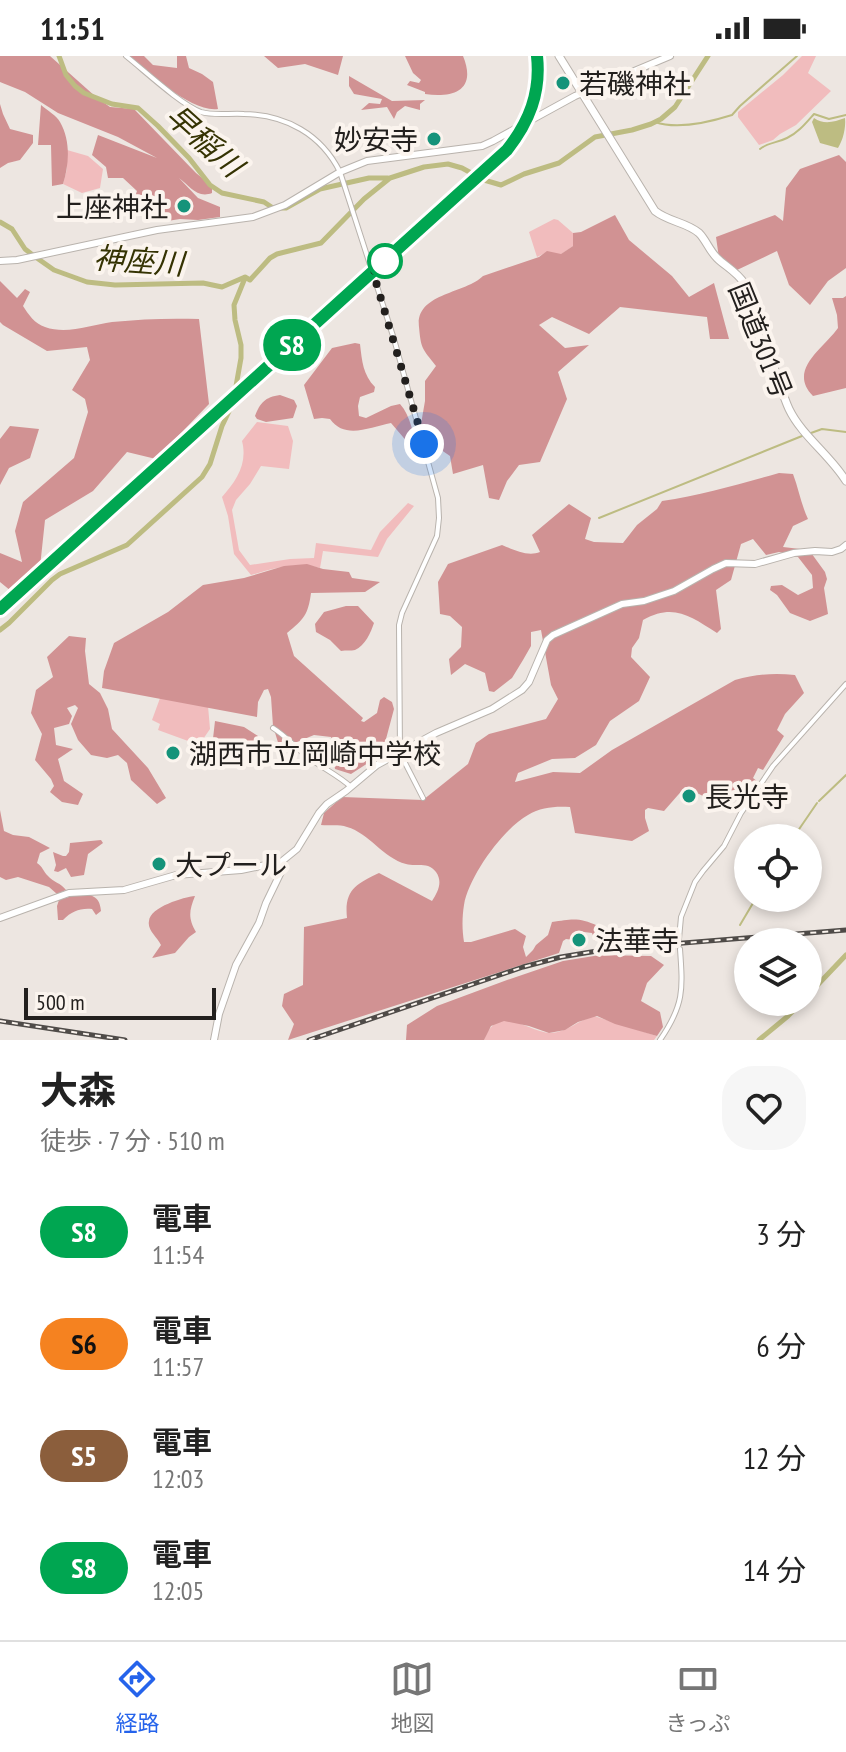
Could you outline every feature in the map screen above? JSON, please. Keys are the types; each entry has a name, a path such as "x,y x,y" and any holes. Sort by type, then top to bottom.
{"highway":[{"name":"国道301号","path":"559,56 655,211 696,231 716,257 744,283 752,321 789,410 846,481"}],"main road":[{"path":"0,261 157,230 253,217 285,205 340,172 375,159 482,146 582,93 670,56"},
{"path":"0,918 69,893 124,890 176,875 241,870 281,862 297,849 327,804 377,765 451,726 492,709 522,690 529,682 547,640 557,632 622,604 644,601 674,591 726,563 755,564 794,553 836,552 846,545"},
{"path":"214,1040 219,1014 236,965 259,923 282,870 281,862"}],"street":[{"path":"126,56 200,111 260,114 304,130 322,144 340,172 396,348 438,498 437,536 400,619 400,753 423,798"},
{"path":"679,939 681,917 695,882 724,846 741,813 773,766 846,684"},
{"path":"273,728 351,787"},
{"path":"660,1040 675,1017 680,1002 683,981 680,949"}],"shaded area":[{"path":"0,56 50,56 110,107 134,109 212,186 212,193 202,194 179,178 198,198 220,207 220,217 161,222 129,215 137,191 123,178 108,178 106,167 92,155 98,135 157,158 118,137 58,113 25,92 0,82"},
{"path":"126,56 144,56 153,65 177,68 177,56 186,56 189,68 213,82 218,109 196,105 183,98"},
{"path":"264,56 343,56 338,75 305,64 278,68"},
{"path":"405,56 463,56 467,68 465,84 445,95 425,94 407,85 410,81 419,83 421,80 413,73"},
{"path":"802,56 816,56 808,73 831,91 796,125 759,145 738,117 738,112"},
{"path":"349,76 392,101 425,100 420,104 420,110 405,106 394,119 387,107 361,110 369,103 380,104 382,99 354,94 349,86"},
{"path":"0,104 10,129 33,135 33,143 20,160 0,168"},
{"path":"41,105 59,120 64,129 68,161 63,184 52,186 51,145 38,145"},
{"path":"814,118 833,122 845,118 844,134 838,148 820,143 812,122"},
{"path":"67,150 88,156 103,169 100,188 82,193 63,184"},
{"path":"839,155 846,162 846,268 828,281 810,305 789,285 777,251 737,270 719,258 716,237 775,215 783,221 786,188 800,169"},
{"path":"615,215 629,240 672,276 689,297 714,283 729,339 710,339 707,317 620,307 589,334 552,317 539,325 565,348 589,345 558,372 567,399 540,462 519,465 507,481 499,500 489,498 483,465 453,474 450,456 431,443 421,424 425,381 436,366 422,344 420,316 433,301 483,276 539,257 547,251 561,254 573,246 573,233"},
{"path":"554,219 573,233 573,246 560,255 547,252 537,257 529,232"},
{"path":"0,281 17,298 25,289 30,292 23,306 38,324 53,329 70,330 134,320 199,319 209,404 156,459 127,452 93,491 45,520 40,567 11,591 0,582 0,553 22,562 15,531 23,502 74,458 88,412 85,399 72,390 90,360 87,347 47,351 3,325 0,322"},
{"path":"846,296 846,388 813,396 806,386 806,368 838,328 832,298"},
{"path":"360,344 362,362 375,387 374,392 360,397 359,416 366,418 400,404 409,420 418,451 391,423 350,431 330,419 314,419 304,385 332,348"},
{"path":"280,395 294,400 297,406 293,418 266,422 257,419 255,416 264,401"},
{"path":"257,422 288,426 293,441 289,469 261,466 232,510 239,550 250,565 314,558 316,543 371,550 380,532 408,503 414,506 387,539 378,557 323,551 320,568 294,566 251,575 234,554 222,497 240,472 242,441"},
{"path":"10,426 39,429 30,458 9,468 0,485 0,439"},
{"path":"779,473 793,474 808,519 793,526 783,547 809,550 825,572 828,614 810,621 790,613 770,590 771,586 782,585 798,595 813,588 812,575 798,557 779,552 766,555 753,539 741,544 731,580 716,590 721,629 717,633 690,617 673,612 643,620 631,657 650,677 639,701 610,721 596,745 575,758 552,759 518,773 515,782 553,772 580,773 612,750 735,680 765,674 795,675 804,693 785,714 777,730 784,736 763,770 758,768 753,778 758,782 748,794 743,792 725,807 685,787 664,811 645,810 649,831 632,841 575,833 570,807 533,812 508,831 480,867 467,893 463,910 464,942 515,929 526,936 523,947 526,957 548,935 552,922 575,920 598,926 595,941 592,933 584,932 575,936 574,940 563,941 559,953 288,1040 294,1024 282,1006 284,994 303,985 304,927 347,918 348,901 353,889 379,873 432,901 439,887 438,876 433,869 390,857 355,830 321,825 324,813 342,797 423,800 468,764 476,743 489,734 546,719 558,699 551,685 541,630 531,632 531,646 512,678 494,692 489,691 485,673 465,664 451,675 449,659 461,647 462,627 450,616 440,614 438,582 448,564 502,545 526,553 540,552 532,535 569,504 591,518 585,539 623,543 662,501"},
{"path":"307,564 349,572 352,578 380,582 365,592 311,593 304,616 287,633 294,656 363,718 361,721 377,713 380,700 384,697 392,702 394,709 382,754 351,774 335,769 331,737 314,735 280,749 268,689 264,690 258,702 257,717 102,688 104,671 114,643 168,612 203,585 244,578 284,566"},
{"path":"358,606 374,623 362,645 355,650 341,651 316,632 315,624 324,612"},
{"path":"69,636 86,638 89,684 100,693 108,709 112,729 148,768 166,798 157,804 131,780 127,763 118,755 107,758 91,755 78,740 71,724 78,708 75,705 67,708 72,716 69,724 54,728 56,745 73,749 58,759 64,781 83,794 78,805 62,802 50,792 54,786 51,779 35,760 42,734 31,713 36,690 53,677 47,657"},
{"path":"163,690 208,706 210,729 199,745 158,730 160,724 152,720"},
{"path":"215,721 244,727 258,736 251,751 221,764 211,756"},
{"path":"0,810 4,831 29,837 50,848 40,853 37,863 66,890 57,894 49,887 18,877 6,880 0,877"},
{"path":"101,840 103,843 88,854 84,875 71,877 66,868 54,871 53,852 66,856 70,843"},
{"path":"90,895 100,905 101,911 96,915 92,909 84,909 58,920 59,900"},
{"path":"195,896 190,914 196,932 175,953 152,958 161,945 149,927 151,916 168,904"},
{"path":"600,955 651,956 664,965 647,983 641,1001 660,1012 663,1027 657,1036 597,1016 565,1030 549,1033 504,1021 491,1026 484,1040 406,1040 407,1025 437,1006 563,961"},
{"path":"594,1016 657,1036 654,1040 484,1040 490,1028 505,1020 551,1033"}],"waterway":[{"name":"早稲川","path":"59,56 66,75 75,86 112,104 138,108 189,158 210,185 222,193 264,202 273,208 286,208 320,189 369,178 388,178"},
{"name":"神座川","path":"0,222 12,229 25,249 54,270 87,282 115,285 203,283 222,287 245,277 250,280 277,254 321,243 364,199 390,178 424,167 448,164 501,185 559,163 595,137 651,124 675,107 708,56"},
{"path":"655,122 684,125 732,115 797,56"},
{"path":"760,149 791,136 814,114 829,119 846,115"},
{"path":"0,630 60,574 127,545 202,477 233,403 241,358 234,305 245,278"},
{"path":"811,433 822,429 846,432"},
{"path":"599,518 802,436"},
{"path":"819,801 846,775"},
{"path":"803,824 817,803"},
{"path":"740,925 748,912"},
{"path":"822,980 846,955"},
{"path":"759,1040 788,1016"}],"railway":[{"path":"0,609 507,150 522,129 532,106 537,82 537,56"},
{"path":"309,1040 561,957 609,949 846,930"},
{"path":"0,1021 125,1040"}],"train":[{"name":"S8","path":"0,609 507,150 533,108 538,88 537,56"}],"place":[{"name":"若磯神社","path":"563,83"},
{"name":"妙安寺","path":"434,139"},
{"name":"上座神社","path":"184,206"},
{"name":"湖西市立岡崎中学校","path":"173,753"},
{"name":"長光寺","path":"689,796"},
{"name":"大プール","path":"159,864"},
{"name":"法華寺","path":"579,940"}],"route":[{"path":"385,261 373,272 424,444"}]}
